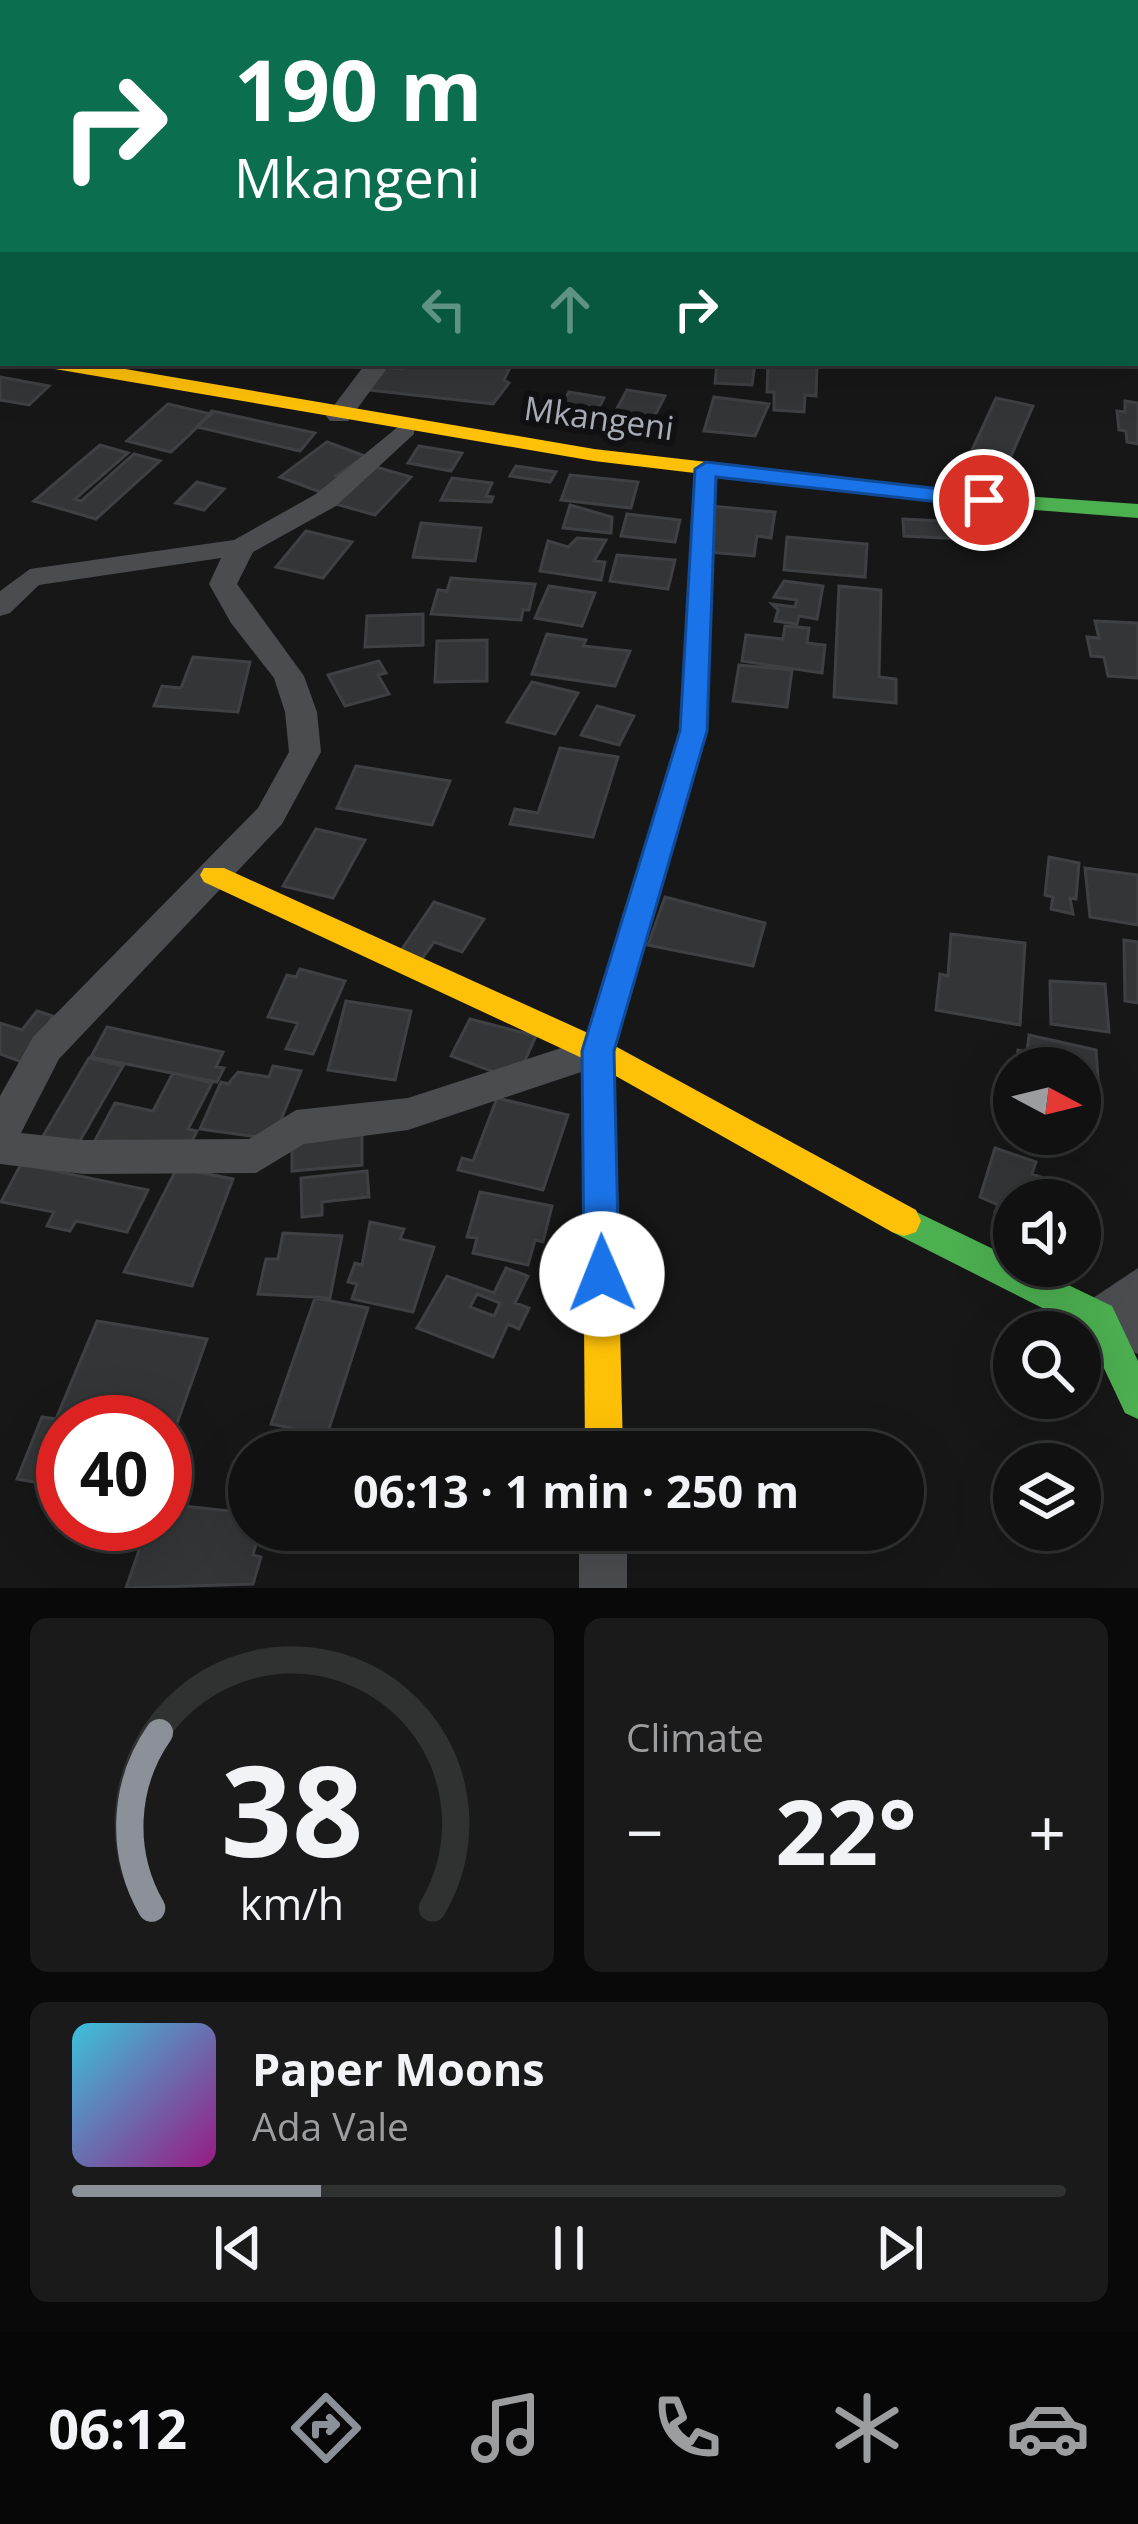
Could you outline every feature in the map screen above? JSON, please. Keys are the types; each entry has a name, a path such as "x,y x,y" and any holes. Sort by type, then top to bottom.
{"street":[{"name":"Mkangeni","path":"71,366 405,429 706,469 1138,512"},
{"path":"339,416 378,366"},
{"path":"0,607 30,578 242,547 326,500 405,429"},
{"path":"604,1431 598,1051 694,731 706,469"},
{"path":"0,1132 46,1048 270,816 305,752 301,712 289,676 241,617 224,584 242,547"},
{"path":"214,875 598,1051 873,1204 1118,1326"},
{"path":"0,1148 84,1157 256,1156 296,1127 332,1129 518,1082 598,1051"},
{"path":"1138,1287 1118,1326 1138,1401"},
{"path":"603,1551 603,1588"}],"building":[{"path":"717,366 755,366 752,385 715,383"},
{"path":"768,366 817,366 816,396 805,395 804,412 774,410 774,392 767,392"},
{"path":"382,367 510,368 504,380 509,383 493,404 369,390"},
{"path":"0,377 49,386 29,405 0,400"},
{"path":"627,390 665,396 648,429 609,423"},
{"path":"569,392 604,398 593,419 556,413"},
{"path":"714,397 769,404 755,436 704,431"},
{"path":"996,398 1033,406 1005,470 967,461"},
{"path":"1125,401 1138,403 1138,444 1127,442 1126,431 1119,430 1117,411 1125,412"},
{"path":"168,404 211,414 171,452 127,441"},
{"path":"212,411 315,433 300,451 197,427"},
{"path":"327,442 365,456 336,476 343,478 323,493 280,477"},
{"path":"100,445 128,453 75,499 81,501 134,454 160,461 96,519 34,501"},
{"path":"419,446 462,453 451,471 408,463"},
{"path":"369,465 411,477 375,515 332,503"},
{"path":"516,466 556,472 550,482 510,476"},
{"path":"570,475 638,482 631,508 561,500"},
{"path":"452,478 492,483 486,496 493,497 491,502 441,500"},
{"path":"197,482 224,489 204,510 176,503"},
{"path":"570,505 612,517 611,533 563,528"},
{"path":"711,506 775,512 771,538 757,536 754,556 706,552"},
{"path":"627,514 680,520 675,542 621,536"},
{"path":"903,519 961,522 963,539 904,536"},
{"path":"421,523 481,528 475,561 413,557"},
{"path":"306,531 352,542 323,578 276,567"},
{"path":"787,537 867,544 865,577 784,570"},
{"path":"577,538 606,540 594,561 605,562 601,580 540,571 548,541 568,547"},
{"path":"617,555 675,560 668,589 610,581"},
{"path":"451,578 535,584 529,610 523,610 521,620 431,614 438,590 447,591"},
{"path":"784,581 823,586 817,619 799,616 797,624 775,621 778,610 772,604 795,607 797,600 774,597"},
{"path":"549,586 595,593 582,626 535,618"},
{"path":"839,586 881,590 879,677 896,679 896,703 834,697"},
{"path":"423,614 423,645 365,647 367,616"},
{"path":"1095,621 1138,623 1138,678 1108,676 1104,657 1091,656 1087,637 1099,638"},
{"path":"785,626 809,628 807,643 825,645 822,673 742,661 746,635 783,639"},
{"path":"547,634 586,640 583,646 630,651 615,686 532,674"},
{"path":"487,640 487,681 435,682 437,641"},
{"path":"193,657 250,662 238,712 154,706 162,686 181,688"},
{"path":"379,661 386,673 378,675 389,694 345,706 328,675"},
{"path":"739,665 792,670 787,707 733,701"},
{"path":"532,682 578,693 555,734 507,722"},
{"path":"597,706 634,716 619,745 581,735"},
{"path":"560,748 618,757 593,837 510,824 515,809 538,813"},
{"path":"356,766 450,781 432,825 337,808"},
{"path":"316,829 365,840 333,898 283,886"},
{"path":"1049,857 1079,863 1076,899 1070,898 1073,914 1051,909 1053,897 1045,895"},
{"path":"1085,868 1138,875 1138,925 1090,917"},
{"path":"665,897 765,923 753,966 648,945"},
{"path":"434,902 484,919 462,952 434,942 421,960 400,952"},
{"path":"951,934 1025,943 1020,1025 936,1010 940,974 948,976"},
{"path":"1124,940 1138,942 1138,1003 1125,1001"},
{"path":"300,969 345,981 313,1054 286,1049 298,1023 268,1017 287,975 296,977"},
{"path":"1050,981 1105,984 1109,1032 1051,1024"},
{"path":"346,1001 411,1011 395,1080 328,1070"},
{"path":"37,1011 53,1016 24,1063 0,1054 0,1023 22,1030"},
{"path":"470,1019 536,1036 516,1080 451,1056"},
{"path":"107,1027 223,1052 216,1067 224,1068 217,1082 91,1057"},
{"path":"1029,1035 1083,1047 1028,1047"},
{"path":"89,1058 123,1066 78,1144 43,1136"},
{"path":"273,1066 301,1071 273,1139 200,1129 221,1082 228,1084 238,1072 269,1077"},
{"path":"173,1073 212,1083 188,1129 197,1131 190,1145 92,1146 115,1103 153,1111"},
{"path":"497,1098 568,1115 543,1190 458,1170 462,1158 473,1161"},
{"path":"362,1135 362,1165 292,1171 292,1138"},
{"path":"993,1155 1036,1162 1032,1174 1045,1179 993,1179 993,1203 980,1197"},
{"path":"21,1164 148,1190 127,1232 76,1221 70,1231 47,1226 54,1212 1,1202"},
{"path":"177,1168 233,1179 192,1286 124,1272"},
{"path":"367,1171 369,1197 322,1202 322,1215 302,1217 301,1178"},
{"path":"480,1192 552,1206 543,1242 535,1240 528,1265 473,1253 477,1238 467,1237"},
{"path":"370,1222 404,1229 400,1239 434,1247 413,1312 352,1299 357,1284 348,1282 355,1263 362,1265"},
{"path":"283,1233 342,1236 330,1298 258,1294 266,1259 278,1259"},
{"path":"506,1268 528,1276 515,1303 529,1308 519,1329 508,1324 493,1357 417,1328 447,1276 494,1293","holes":["477,1294 500,1303 494,1316 470,1307"]},
{"path":"315,1298 368,1308 328,1431 271,1424"},
{"path":"97,1321 207,1339 187,1395 66,1395"},
{"path":"36,1432 36,1482 17,1479"},
{"path":"192,1507 228,1511 228,1551 254,1551 253,1555 261,1557 253,1584 126,1588 139,1551 192,1551"}],"traffic: fast":[{"path":"978,500 1138,511"},
{"path":"904,1221 1099,1318 1138,1401"}],"traffic: slow":[{"path":"73,366 594,455 978,500"},
{"path":"604,1431 598,1051 694,732"},
{"path":"214,875 598,1051 904,1221"}],"traffic: jam":[{"path":"694,732 706,469"}],"route":[{"path":"602,1274 598,1051 694,731 706,469 984,500"}]}
